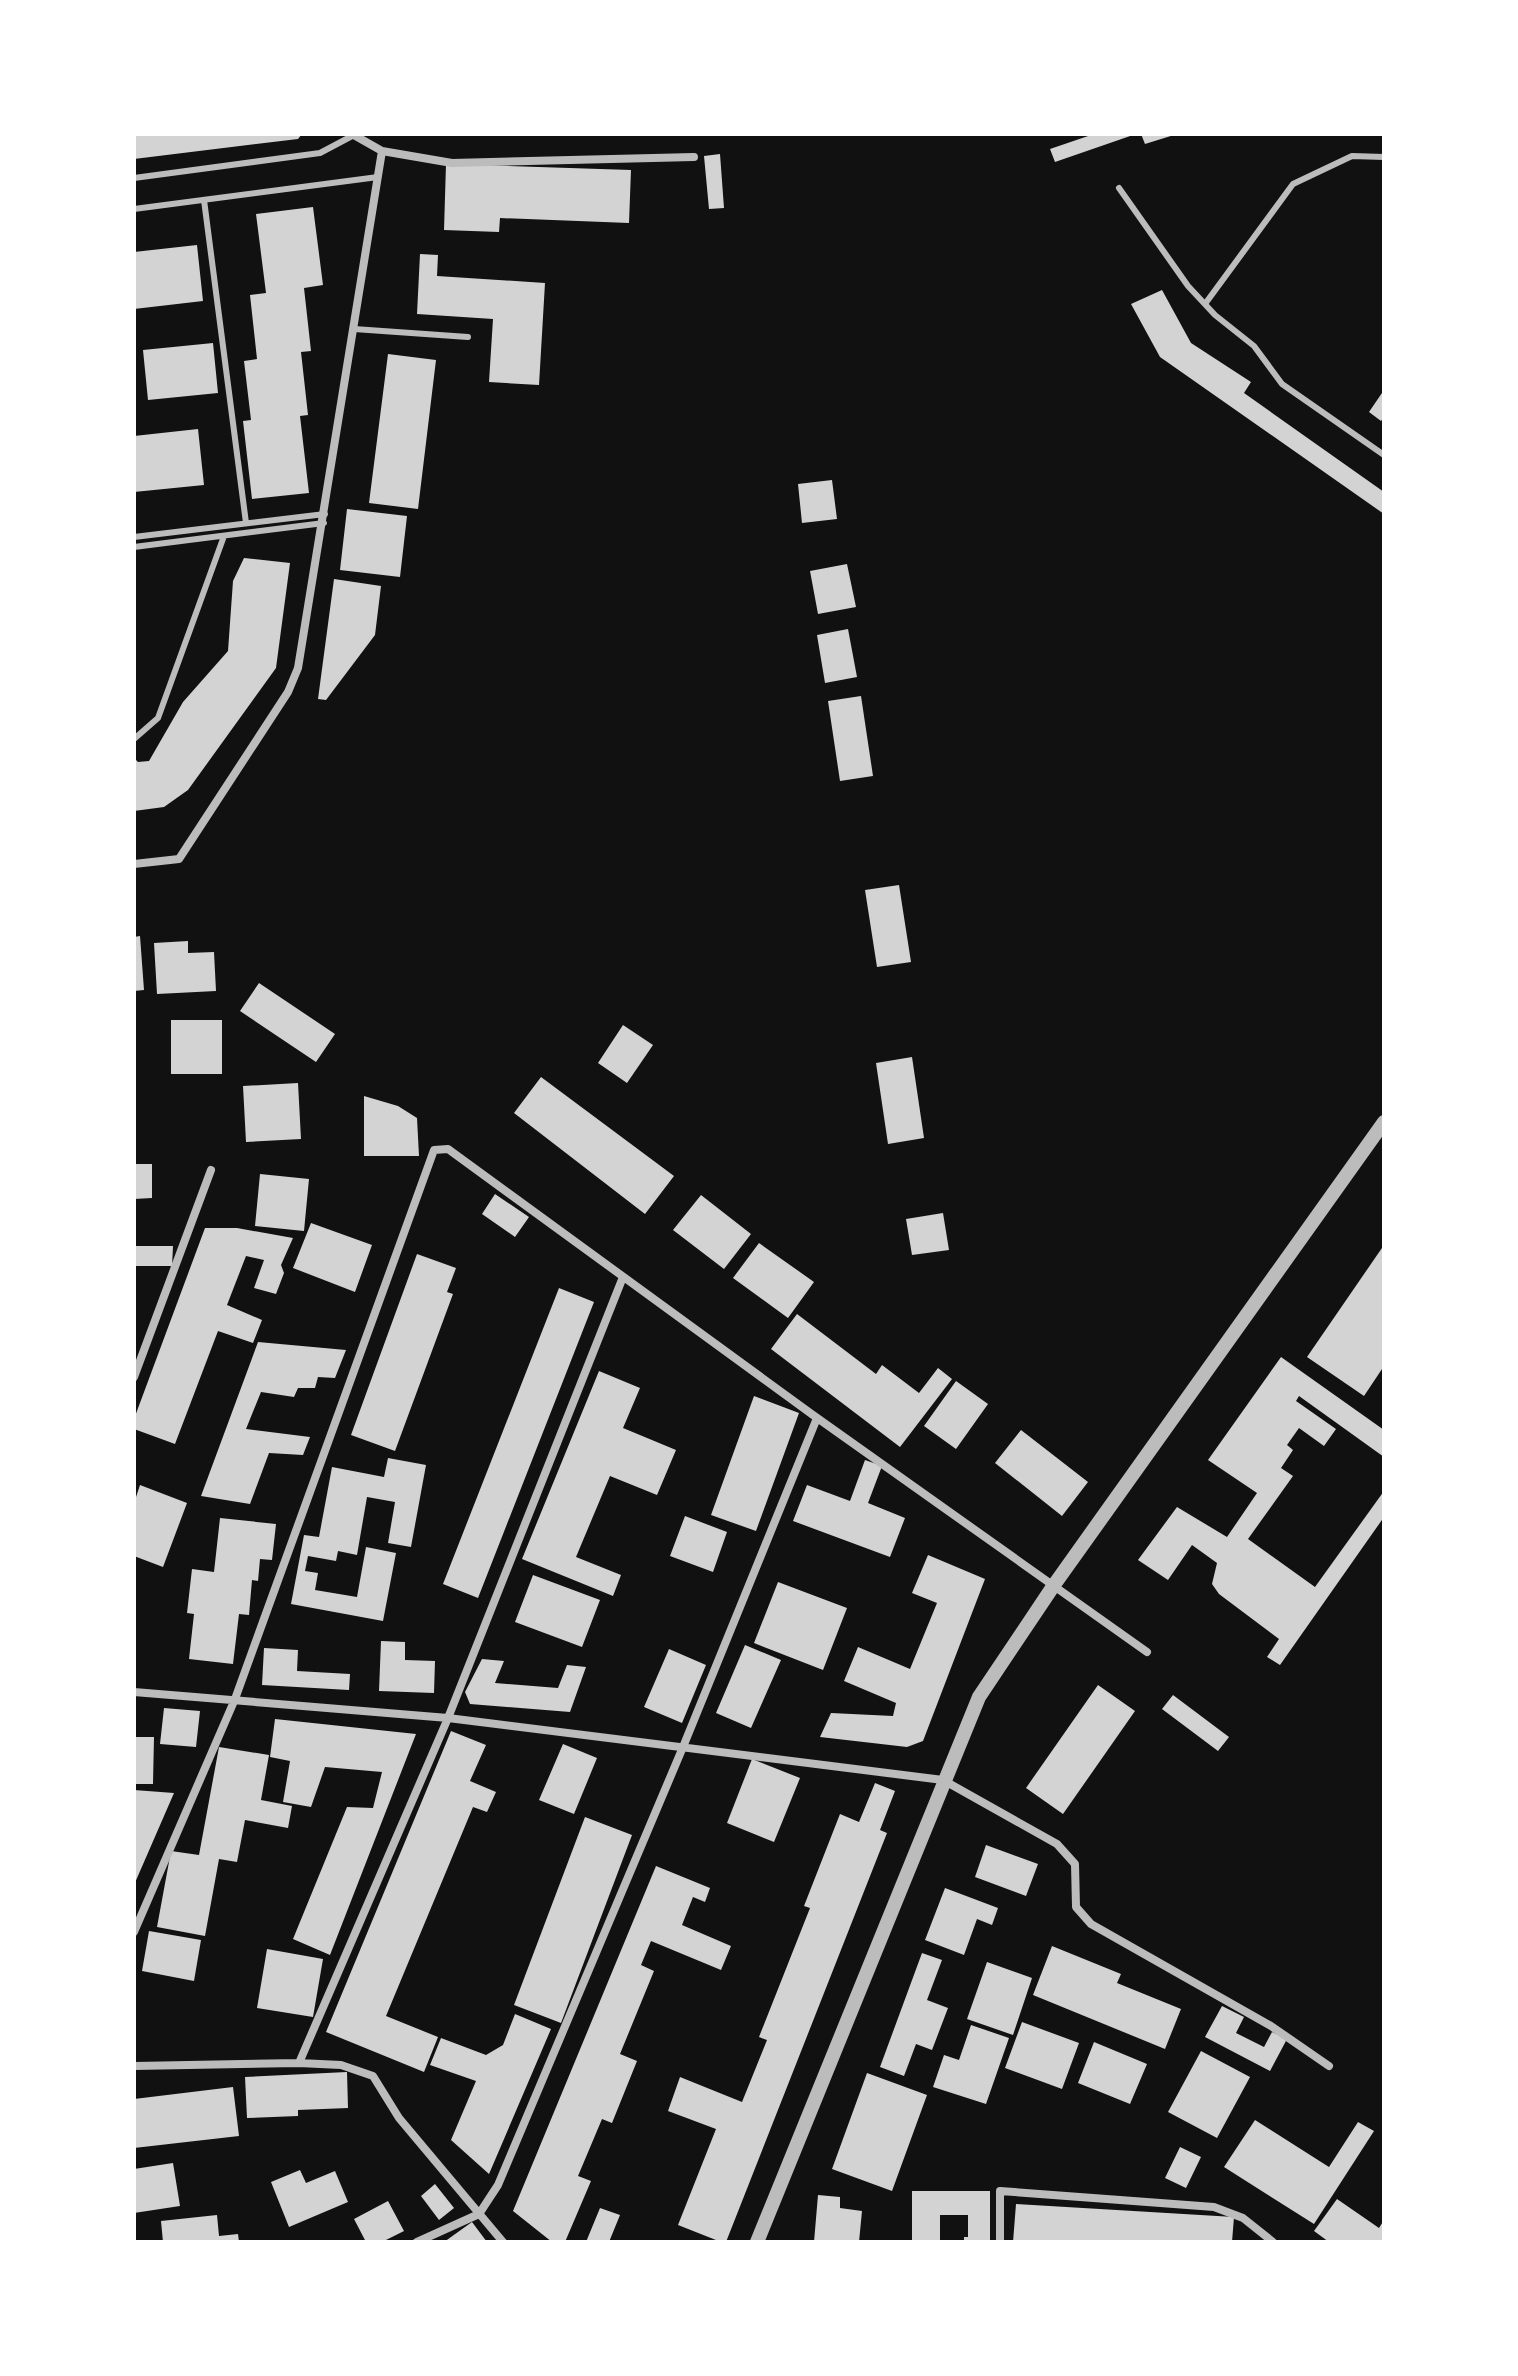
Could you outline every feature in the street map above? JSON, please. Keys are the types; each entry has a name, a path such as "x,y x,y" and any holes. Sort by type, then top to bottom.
{"street":[{"path":"353,135 382,151 452,163 694,157"},
{"path":"134,864 179,859 288,692 305,644 382,151"},
{"path":"757,2242 966,1724 992,1673 1384,1122"},
{"path":"134,1932 235,1699 434,1150 448,1149 817,1418 1147,1652"},
{"path":"134,1377 211,1170"},
{"path":"299,2063 448,1718 623,1277"},
{"path":"417,2242 479,2214 498,2185 683,1747 817,1418"},
{"path":"134,1692 448,1718 943,1780 1057,1844 1075,1864 1076,1907 1091,1924 1271,2026 1329,2066"},
{"path":"134,2066 299,2063 341,2065 373,2076 399,2118 503,2242"},
{"path":"1000,2242 1000,2191 1214,2207 1243,2218 1273,2242"}],"lane":[{"path":"134,178 320,153 353,135"},
{"path":"1205,304 1293,184 1352,156 1384,157"},
{"path":"134,209 378,177"},
{"path":"1119,188 1148,233 1205,304 1254,346 1282,384 1384,455"},
{"path":"204,200 246,523"},
{"path":"354,329 468,337"},
{"path":"134,537 246,523 324,519"},
{"path":"134,547 324,519"},
{"path":"134,739 158,718 224,536"}],"building":[{"path":"134,134 302,134 298,139 134,159"},
{"path":"1094,134 1136,134 1055,162 1050,149"},
{"path":"1141,134 1174,134 1174,135 1145,144"},
{"path":"720,154 724,208 709,209 704,156"},
{"path":"446,164 631,170 629,223 500,218 499,232 444,230"},
{"path":"313,207 323,285 304,288 311,351 301,352 308,415 300,416 309,493 252,499 243,421 251,420 244,361 257,359 250,295 266,293 256,214"},
{"path":"197,245 203,301 134,309 134,252"},
{"path":"420,254 438,255 437,276 545,283 539,385 489,382 493,319 417,314"},
{"path":"1162,290 1191,343 1251,382 1244,393 1384,492 1384,514 1160,357 1131,304"},
{"path":"213,343 218,393 148,400 143,350"},
{"path":"388,354 436,360 418,509 369,503"},
{"path":"1384,390 1384,417 1381,421 1369,412"},
{"path":"198,429 204,485 134,492 134,436"},
{"path":"832,480 837,519 802,523 798,484"},
{"path":"347,509 407,516 400,577 340,570"},
{"path":"244,558 290,563 276,668 188,790 164,807 134,811 134,758 138,762 149,761 183,702 228,651 233,581"},
{"path":"847,564 856,607 818,614 810,571"},
{"path":"334,579 381,586 375,635 326,700 318,699"},
{"path":"848,629 857,677 825,683 817,635"},
{"path":"861,696 873,776 840,781 828,701"},
{"path":"899,885 911,962 877,967 865,890"},
{"path":"140,936 144,990 134,991 134,937"},
{"path":"188,941 188,953 214,952 216,991 157,994 154,943"},
{"path":"259,983 335,1034 316,1062 240,1011"},
{"path":"171,1020 222,1020 222,1074 171,1074"},
{"path":"623,1025 653,1045 627,1083 598,1063"},
{"path":"912,1057 924,1138 888,1144 876,1063"},
{"path":"541,1077 674,1176 645,1214 514,1113"},
{"path":"298,1083 301,1139 246,1142 243,1086"},
{"path":"364,1096 398,1106 417,1118 419,1156 364,1156"},
{"path":"134,1164 152,1164 152,1198 134,1199"},
{"path":"260,1174 309,1179 304,1231 255,1226"},
{"path":"495,1194 529,1217 515,1237 482,1214"},
{"path":"701,1195 751,1234 724,1269 673,1230"},
{"path":"943,1213 949,1250 912,1255 906,1219"},
{"path":"311,1223 372,1245 355,1292 293,1268"},
{"path":"205,1228 237,1228 293,1238 281,1265 284,1273 276,1294 254,1288 264,1260 246,1256 227,1305 262,1320 253,1343 218,1331 175,1444 134,1429 134,1419"},
{"path":"759,1243 814,1282 788,1318 733,1278"},
{"path":"1384,1245 1384,1366 1364,1396 1307,1357"},
{"path":"134,1246 173,1246 172,1266 134,1266"},
{"path":"417,1254 456,1268 447,1292 453,1294 395,1451 351,1435"},
{"path":"559,1288 594,1302 478,1598 443,1584"},
{"path":"797,1314 876,1374 882,1365 919,1393 938,1368 952,1379 900,1447 771,1349"},
{"path":"258,1342 346,1350 335,1378 318,1377 315,1388 298,1388 294,1397 261,1392 246,1429 310,1437 303,1455 269,1453 250,1504 201,1496"},
{"path":"1281,1357 1384,1430 1384,1457 1299,1396 1296,1401 1336,1429 1324,1446 1299,1428 1287,1445 1293,1450 1281,1468 1293,1476 1248,1539 1315,1587 1384,1491 1384,1517 1280,1665 1267,1657 1279,1639 1219,1594 1212,1584 1217,1563 1192,1545 1168,1580 1138,1560 1177,1507 1227,1537 1257,1493 1208,1460"},
{"path":"599,1371 640,1388 623,1428 676,1450 657,1495 610,1476 576,1557 621,1575 613,1596 522,1559"},
{"path":"956,1381 988,1404 956,1449 924,1426"},
{"path":"754,1396 799,1413 756,1531 711,1515"},
{"path":"1021,1430 1088,1482 1062,1516 995,1463"},
{"path":"388,1458 426,1465 411,1547 388,1543 395,1502 367,1497 357,1555 338,1551 336,1561 308,1556 305,1571 318,1573 315,1590 357,1597 366,1547 396,1553 383,1621 291,1604 304,1535 319,1537 332,1467 384,1477"},
{"path":"865,1460 882,1466 868,1503 905,1518 890,1557 793,1521 807,1485 850,1501"},
{"path":"140,1485 187,1503 163,1567 134,1556 134,1503"},
{"path":"685,1516 727,1532 713,1572 670,1556"},
{"path":"220,1518 276,1524 272,1560 260,1559 258,1581 252,1580 249,1615 239,1614 233,1664 189,1659 194,1614 187,1613 192,1569 214,1572"},
{"path":"928,1555 985,1579 923,1741 907,1747 820,1737 831,1713 893,1716 896,1703 844,1681 858,1647 910,1669 937,1603 912,1593"},
{"path":"533,1575 600,1600 582,1647 515,1622"},
{"path":"778,1582 847,1608 823,1670 754,1643"},
{"path":"381,1641 405,1642 405,1660 435,1661 434,1693 379,1691"},
{"path":"745,1645 781,1660 751,1728 716,1713"},
{"path":"264,1648 298,1650 297,1671 350,1674 349,1690 262,1685"},
{"path":"669,1649 706,1665 682,1723 644,1707"},
{"path":"482,1659 504,1661 495,1683 558,1688 567,1665 586,1667 570,1712 470,1704 465,1692"},
{"path":"1098,1685 1135,1711 1063,1814 1026,1788"},
{"path":"1173,1695 1229,1737 1218,1751 1162,1709"},
{"path":"164,1708 200,1711 196,1747 160,1744"},
{"path":"275,1719 416,1734 330,1955 293,1939 347,1807 373,1808 382,1772 325,1767 311,1807 283,1802 290,1761 270,1757"},
{"path":"451,1731 486,1745 470,1781 496,1792 487,1812 473,1807 386,2016 438,2037 424,2072 326,2032"},
{"path":"134,1737 154,1737 153,1784 134,1784"},
{"path":"563,1744 597,1758 574,1814 539,1800"},
{"path":"219,1747 269,1755 261,1800 292,1806 288,1828 245,1820 237,1862 219,1859 205,1936 157,1927 171,1851 199,1855"},
{"path":"752,1759 800,1778 774,1842 727,1823"},
{"path":"875,1783 895,1791 880,1830 887,1833 726,2242 721,2242 678,2225 716,2129 668,2111 680,2077 742,2102 767,2040 759,2037 810,1908 804,1906 840,1814 859,1822"},
{"path":"134,1790 174,1793 134,1885"},
{"path":"585,1817 632,1835 561,2023 514,2005"},
{"path":"986,1845 1038,1864 1026,1896 975,1877"},
{"path":"656,1866 710,1888 705,1902 693,1897 682,1925 731,1946 721,1970 651,1941 641,1965 654,1971 620,2054 637,2061 612,2123 602,2119 578,2176 591,2181 565,2242 552,2242 513,2211"},
{"path":"945,1888 998,1908 992,1925 977,1919 964,1955 925,1940"},
{"path":"149,1931 201,1940 194,1981 142,1971"},
{"path":"1052,1946 1121,1974 1117,1983 1181,2009 1165,2049 1033,1995"},
{"path":"267,1949 323,1959 313,2017 257,2008"},
{"path":"922,1953 942,1960 927,2000 948,2008 932,2050 916,2044 904,2076 880,2067"},
{"path":"987,1962 1032,1978 1013,2035 967,2019"},
{"path":"1222,2006 1244,2017 1236,2033 1264,2047 1272,2032 1287,2039 1270,2071 1205,2037"},
{"path":"515,2014 551,2029 489,2174 451,2140 476,2081 430,2065 441,2038 486,2055 503,2045"},
{"path":"1022,2022 1079,2043 1062,2089 1005,2068"},
{"path":"971,2025 1009,2038 986,2104 933,2087 944,2055 959,2060"},
{"path":"1094,2042 1147,2064 1130,2104 1078,2083"},
{"path":"1201,2051 1250,2077 1217,2138 1168,2112"},
{"path":"347,2072 348,2108 298,2110 298,2116 247,2118 245,2077"},
{"path":"867,2073 927,2095 892,2191 832,2169"},
{"path":"233,2087 239,2136 134,2148 134,2099"},
{"path":"1255,2120 1329,2167 1358,2122 1374,2131 1314,2224 1224,2167"},
{"path":"1180,2147 1201,2157 1186,2188 1165,2178"},
{"path":"173,2163 180,2206 134,2213 134,2169"},
{"path":"300,2170 306,2183 335,2171 348,2202 289,2227 271,2182"},
{"path":"435,2184 454,2208 439,2220 421,2196"},
{"path":"912,2191 990,2191 990,2242 964,2242 964,2237 968,2237 968,2215 940,2215 940,2242 912,2242"},
{"path":"818,2195 840,2197 840,2208 862,2211 859,2242 814,2242"},
{"path":"1337,2199 1379,2228 1384,2220 1384,2242 1329,2242 1314,2231"},
{"path":"388,2201 404,2231 382,2242 366,2242 354,2219"},
{"path":"1016,2204 1234,2217 1232,2242 1013,2242"},
{"path":"600,2208 620,2215 609,2242 586,2242"},
{"path":"217,2215 219,2236 238,2234 239,2242 163,2242 161,2221"},
{"path":"472,2222 487,2242 444,2242"}]}
